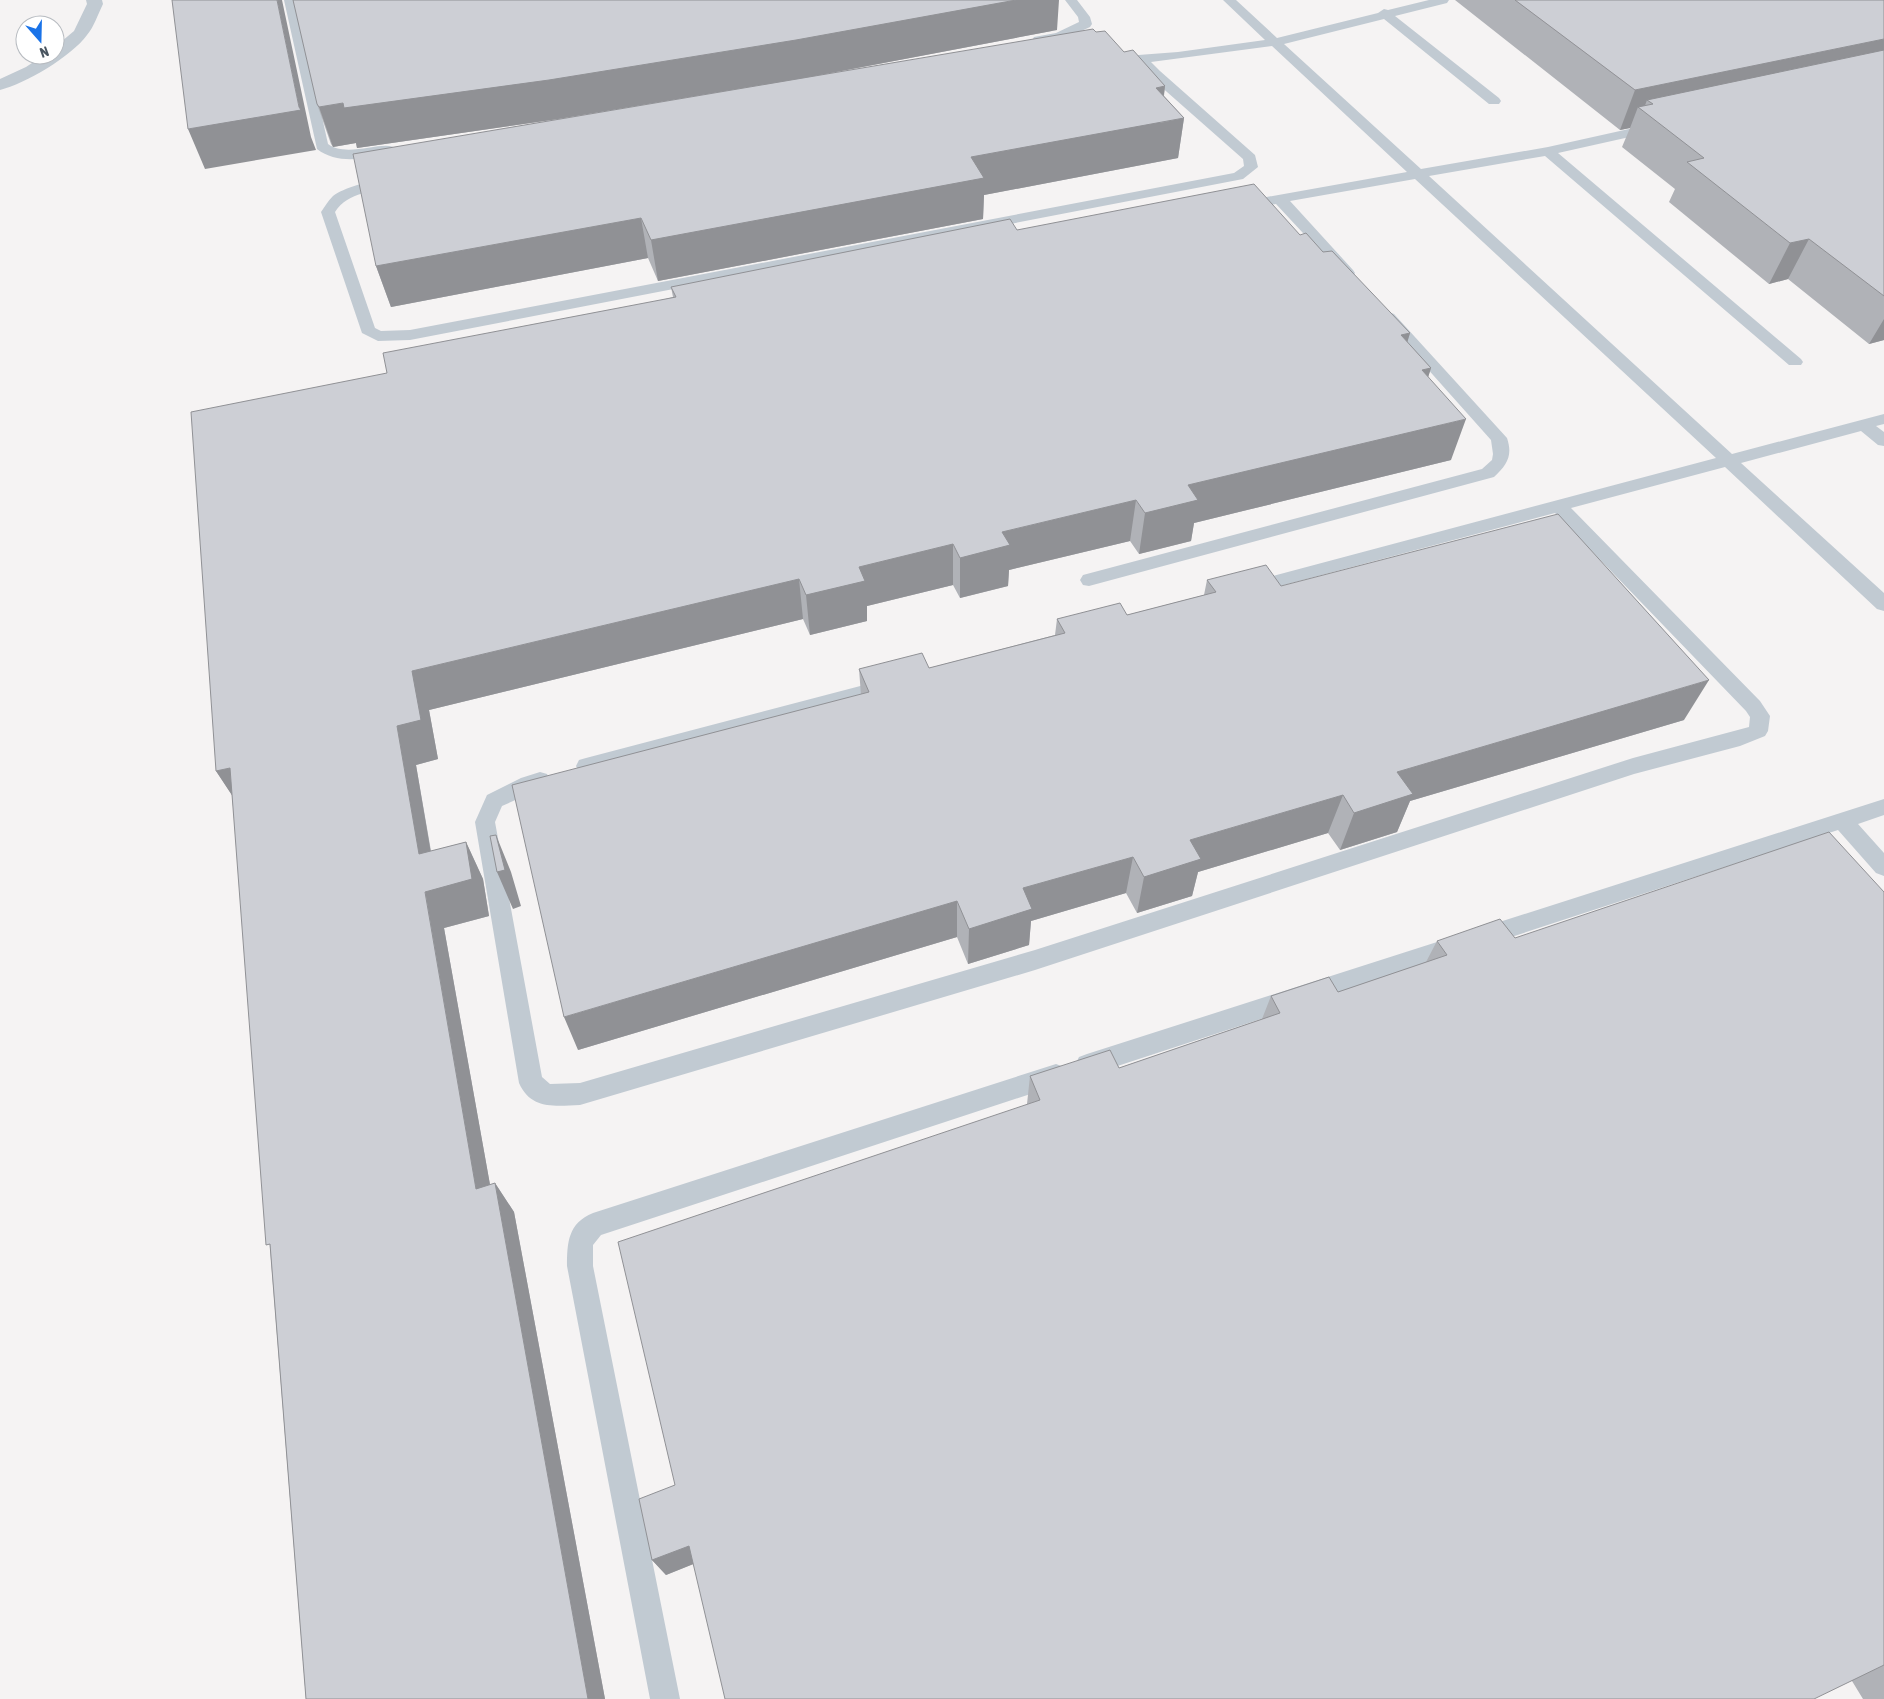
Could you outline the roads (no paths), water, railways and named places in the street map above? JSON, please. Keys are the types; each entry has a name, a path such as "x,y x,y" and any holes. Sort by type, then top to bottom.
{"street":[{"path":"65,47 81,33 94,0"},
{"path":"0,84 40,65"}],"lane":[{"path":"290,0 322,146 328,152 340,156 406,146"},
{"path":"1021,43 1059,36 1086,24 1084,17 1071,0"},
{"path":"1229,0 1884,604"},
{"path":"1101,62 1142,60 1276,42 1384,13 1443,0"},
{"path":"1384,13 1494,101"},
{"path":"400,182 361,189 345,195 334,202 328,212 368,330 378,336 420,333 1238,176 1252,167 1250,158 1154,74 1142,60"},
{"path":"1220,210 1548,151 1673,124"},
{"path":"1548,151 1795,362"},
{"path":"1279,198 1359,285"},
{"path":"1089,580 1488,473 1499,464 1503,450 1499,438 1379,307"},
{"path":"1232,593 1884,419"},
{"path":"1863,424 1884,441"},
{"path":"904,681 563,773 528,784 494,801 485,822 531,1083 546,1095 580,1094 1035,960 1633,766 1740,738 1758,731 1760,716 1753,706 1559,506"},
{"path":"665,1699 580,1266 580,1241 593,1225 1884,807"},
{"path":"1842,821 1884,868"}]}
